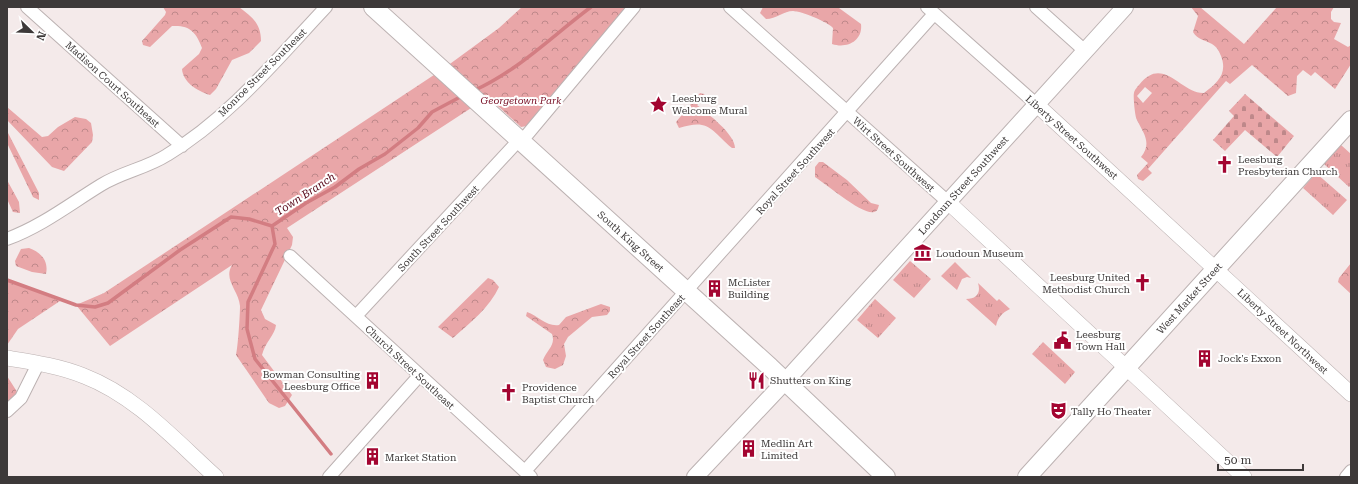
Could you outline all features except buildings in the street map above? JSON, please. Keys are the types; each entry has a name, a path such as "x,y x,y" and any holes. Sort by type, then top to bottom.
{"main road":[{"name":"South King Street","path":"373,7 785,381 886,477"},
{"name":"Loudoun Street Southwest","path":"695,477 785,381 1125,7"},
{"name":"West Market Street","path":"1027,477 1351,120"}],"street":[{"name":"Madison Court Southeast","path":"27,7 182,146"},
{"name":"Monroe Street Southeast","path":"7,239 28,231 115,177 166,156 182,146 220,115 258,79 326,7"},
{"name":"South Street Southwest","path":"356,316 520,141 634,7"},
{"name":"Wirt Street Southwest","path":"730,7 948,202 1244,477"},
{"path":"1036,7 1085,51"},
{"name":"Royal Street Southwest","path":"686,291 848,113 930,10"},
{"name":"Liberty Street Southwest","path":"930,10 1036,104 1216,269"},
{"name":"Church Street Southeast","path":"290,256 419,376 528,474"},
{"name":"Liberty Street Northwest","path":"1216,269 1351,394"},
{"name":"Royal Street Southeast","path":"528,474 686,291"},
{"path":"7,358 83,375 125,397 140,408 216,477"},
{"path":"7,411 21,398 38,364"},
{"path":"329,477 419,376"},
{"path":"1346,477 1351,471"}],"green space":[{"path":"163,7 239,7 255,21 261,35 261,41 249,53 232,60 216,89 210,95 200,91 188,82 183,74 182,69 199,54 202,48 195,34 188,28 172,26 150,47 143,45 142,41 165,15 166,12"},
{"name":"Georgetown Park","path":"522,7 626,7 527,126 521,127 488,97 287,228 293,237 292,245 261,310 265,319 276,325 274,332 263,350 262,355 292,395 285,406 279,408 269,403 236,355 240,306 229,276 232,265 110,346 76,305 104,293 443,69 499,28"},
{"path":"763,7 839,8 861,24 861,30 857,39 853,42 843,45 832,44 833,28 826,23 797,11 786,12 773,18 766,19 760,13"},
{"path":"1191,7 1200,7 1244,44 1277,7 1334,7 1331,12 1331,19 1334,22 1341,23 1334,39 1348,47 1351,45 1351,64 1335,89 1315,72 1311,76 1303,70 1297,76 1296,93 1288,96 1252,65 1230,84 1226,81 1148,169 1152,173 1143,181 1138,179 1137,175 1148,163 1141,157 1146,147 1146,138 1137,120 1134,107 1134,91 1148,76 1156,73 1164,74 1196,92 1204,93 1217,82 1222,73 1223,62 1218,49 1212,44 1197,37 1193,32 1198,16","holes":["1145,87 1152,93 1143,103 1137,96"]},
{"path":"700,93 704,94 705,96 697,105 726,131 731,137 735,148 732,148 714,131 703,125 689,125 679,128 676,122"},
{"path":"1245,94 1294,136 1277,157 1245,130 1225,151 1213,140 1234,116 1229,111"},
{"path":"7,107 42,137 48,136 58,127 75,117 86,119 91,123 93,135 92,142 64,171 52,167 7,120"},
{"path":"7,131 39,193 39,200 33,197 7,143"},
{"path":"1341,145 1351,154 1351,185 1349,187 1324,164"},
{"path":"819,162 823,162 847,180 871,203 879,205 877,210 874,212 868,212 861,209 815,177 815,167"},
{"path":"1316,173 1347,200 1333,215 1303,188"},
{"path":"7,180 19,202 20,213 13,212 7,199"},
{"path":"29,248 43,257 47,269 46,274 32,272 16,266 15,261 21,249"},
{"path":"910,261 931,279 914,298 893,280"},
{"path":"955,262 971,278 967,277 962,279 957,290 941,276"},
{"path":"1351,263 1351,294 1338,282 1339,278"},
{"path":"488,278 493,280 499,287 490,301 466,327 453,338 438,327"},
{"path":"7,280 60,301 18,329 7,345"},
{"path":"978,283 997,301 999,299 1010,309 1001,316 996,326 966,299 973,298 977,295 979,290"},
{"path":"875,299 896,318 878,338 857,320"},
{"path":"601,304 610,307 610,311 607,315 592,317 568,337 564,344 566,356 563,365 555,369 546,367 543,360 552,344 552,334 526,316 527,312 547,323 559,325 566,317"},
{"path":"1043,342 1075,372 1065,384 1032,354"},
{"path":"7,376 21,398 7,411"}],"waterway":[{"name":"Town Branch","path":"473,91 505,74 591,7"},
{"name":"Town Branch","path":"7,280 76,305 95,307 108,303 180,250 231,217 249,219 272,226 306,203 335,187 359,169 385,154 418,128 432,112 462,96"},
{"path":"272,226 275,244 248,302 247,329 255,359 331,454"}],"place":[{"name":"Leesburg Welcome Mural","path":"659,104"},
{"name":"Leesburg Presbyterian Church","path":"1225,165"},
{"name":"Loudoun Museum","path":"923,253"},
{"name":"Leesburg United Methodist Church","path":"1143,283"},
{"name":"McLister Building","path":"715,288"},
{"name":"Leesburg Town Hall","path":"1063,340"},
{"name":"Jock's Exxon","path":"1205,358"},
{"name":"Bowman Consulting Leesburg Office","path":"373,380"},
{"name":"Shutters on King","path":"757,380"},
{"name":"Providence Baptist Church","path":"509,393"},
{"name":"Tally Ho Theater","path":"1058,411"},
{"name":"Medlin Art Limited","path":"748,449"},
{"name":"Market Station","path":"372,457"}]}
